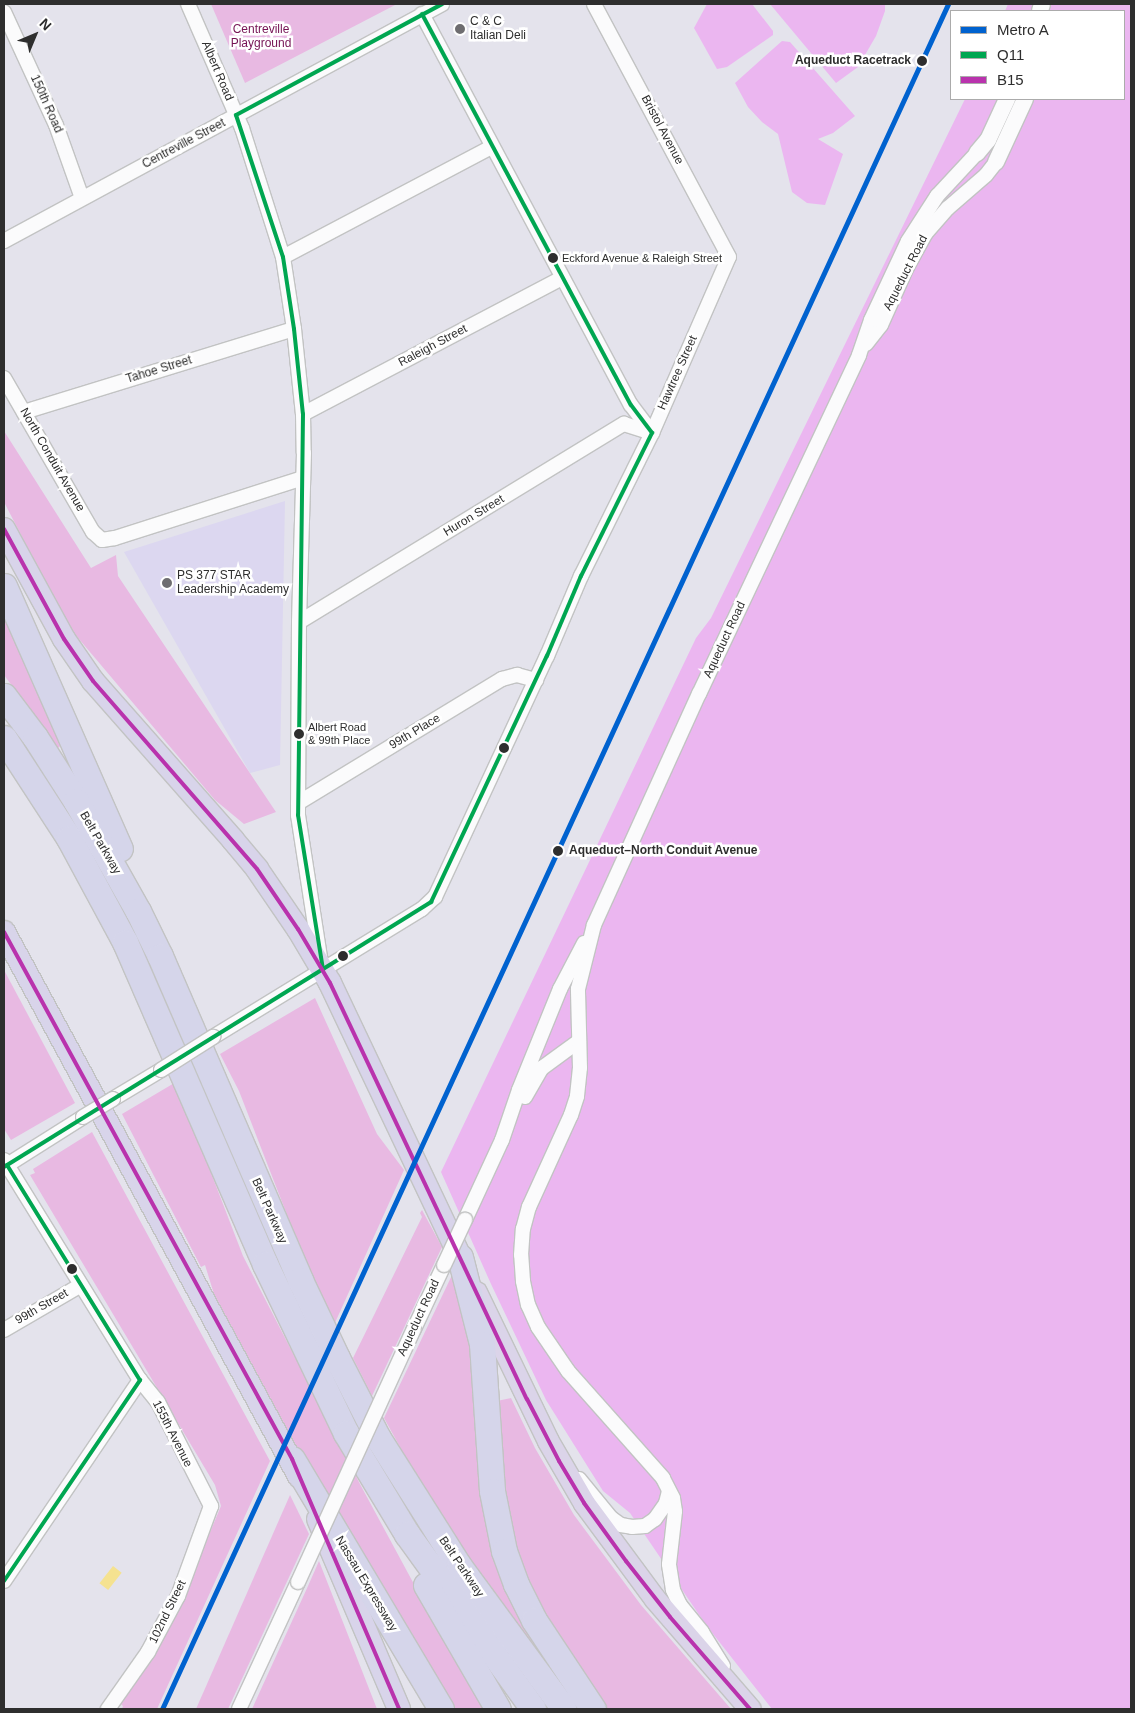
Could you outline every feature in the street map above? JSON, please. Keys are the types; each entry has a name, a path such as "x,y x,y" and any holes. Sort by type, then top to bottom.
{"highway":[{"path":"4,528 54,623 88,674 108,701 212,815 257,869 323,970 452,1261 482,1350 492,1491 504,1551 516,1584 534,1620 593,1709"},
{"path":"4,586 118,845 160,956"},
{"name":"Belt Parkway","path":"4,696 35,737 76,801 126,889 160,956 300,1280 378,1438 408,1489 460,1566 564,1709"},
{"name":"Belt Parkway","path":"4,738 45,799 92,879 131,956 294,1328 346,1433 382,1495 434,1573 533,1709"},
{"path":"4,754 45,799"},
{"name":"Nassau Expressway","path":"4,932 292,1459 441,1709"},
{"path":"292,1459 399,1709"},
{"path":"382,1495 430,1595 498,1709"}],"main road":[{"path":"452,1261 548,1441 584,1503 626,1562 749,1708"}],"street":[{"name":"Albert Road","path":"188,4 242,128 283,257 294,329 303,414 298,803 303,854 323,970"},
{"name":"Centreville Street","path":"4,240 442,4"},
{"name":"Bristol Avenue","path":"594,4 730,257"},
{"name":"150th Road","path":"4,12 56,125 82,198"},
{"path":"422,14 631,405 652,433"},
{"name":"Aqueduct Road","path":"239,1709 414,1329 452,1261 465,1220 502,1140 519,1090 560,989 572,963 594,925 703,686 859,355 871,320 917,225 937,196 988,140 1007,100"},
{"name":"Aqueduct Road","path":"859,355 881,325 926,233 948,208 986,176 996,162 1025,100"},
{"path":"283,257 492,147"},
{"name":"Hawtree Street","path":"323,970 422,909 435,896 536,680 581,576 652,433 730,257"},
{"name":"Raleigh Street","path":"303,414 562,278"},
{"name":"Tahoe Street","path":"24,412 294,329"},
{"name":"North Conduit Avenue","path":"4,378 93,532 102,540 124,535 303,478"},
{"name":"Huron Street","path":"299,622 624,424 652,433"},
{"name":"99th Place","path":"298,803 502,679 517,675 536,680"},
{"name":"Aqueduct Road","path":"594,925 578,989 580,1068 574,1106 533,1198 523,1229 521,1255 525,1293 538,1327 560,1361 654,1465 669,1491 675,1511 669,1564 674,1590 680,1605 702,1632 749,1708"},
{"path":"5,1164 323,970"},
{"path":"502,1140 542,1068 579,1041"},
{"name":"155th Avenue","path":"5,1164 140,1380 158,1402 211,1506"},
{"name":"99th Street","path":"4,1330 81,1285"},
{"path":"4,1581 140,1380"},
{"path":"548,1441 611,1518 621,1524 639,1527 651,1522 663,1509 669,1491"},
{"name":"102nd Street","path":"108,1709 148,1652 178,1596 211,1506"}],"shaded area":[{"path":"707,4 752,4 773,31 773,35 727,67 717,69 694,28"},
{"path":"770,4 885,4 885,11 876,36 858,67 836,83"},
{"path":"1008,4 1131,4 1131,1709 772,1709 706,1625 630,1513 603,1491 546,1400 441,1172 696,638 711,618 965,100 1125,100 1125,10 1005,10"},
{"path":"782,41 790,42 855,116 833,133 818,139 843,154 825,205 807,203 792,192 778,134 762,122 748,107 735,83"},
{"path":"285,501 280,765 250,773 124,552"},
{"path":"113,1566 122,1573 108,1590 99,1583"}],"green space":[{"name":"Centreville Playground","path":"211,4 397,4 245,83"},
{"path":"4,431 91,568 116,555 118,576 276,812 244,824 215,800 68,626 4,502"},
{"path":"4,604 65,742 58,748 4,675"},
{"path":"4,970 75,1103 11,1140 4,1129"},
{"path":"315,998 377,1134 404,1170 334,1325 310,1274 239,1091 220,1054"},
{"path":"176,1082 243,1256 361,1486 422,1599 486,1709 452,1709 317,1484 214,1294 205,1265 201,1267 122,1114"},
{"path":"92,1132 270,1461 157,1709 122,1709 123,1706 120,1703 180,1604 221,1506 215,1485 30,1175 35,1173 33,1169"},
{"path":"422,1210 442,1247 372,1396 353,1358 422,1217 420,1213"},
{"path":"453,1273 471,1324 482,1443 544,1648 543,1659 491,1592 399,1454 400,1447 384,1418"},
{"path":"511,1398 535,1448 574,1515 641,1605 731,1709 598,1709 512,1558 492,1402"},
{"path":"290,1495 309,1534 228,1709 196,1709"},
{"path":"319,1561 377,1709 252,1709 308,1586"}],"metro line":[{"name":"A","path":"162,1709 948,4"}],"transit line":[{"name":"Q11","path":"236,115 442,4"},
{"name":"Q11","path":"422,14 631,405 652,433"},
{"name":"Q11","path":"236,115 283,257 294,329 303,414 298,815 323,970"},
{"name":"Q11","path":"4,1167 431,902 547,656 581,576 652,433"},
{"name":"B15","path":"4,529 64,639 93,681 257,869 298,929 330,983 527,1399 559,1461 584,1503 626,1561 670,1617 750,1709"},
{"name":"B15","path":"4,932 292,1459 399,1709"},
{"name":"Q11","path":"7,1165 140,1380"},
{"name":"Q11","path":"4,1581 140,1380"}],"place":[{"name":"C & C Italian Deli","path":"460,29"},
{"name":"Aqueduct Racetrack","path":"922,61"},
{"name":"Eckford Avenue & Raleigh Street","path":"553,258"},
{"name":"PS 377 STAR Leadership Academy","path":"167,583"},
{"name":"Albert Road & 99th Place","path":"299,734"},
{"name":"Aqueduct–North Conduit Avenue","path":"558,851"}]}
